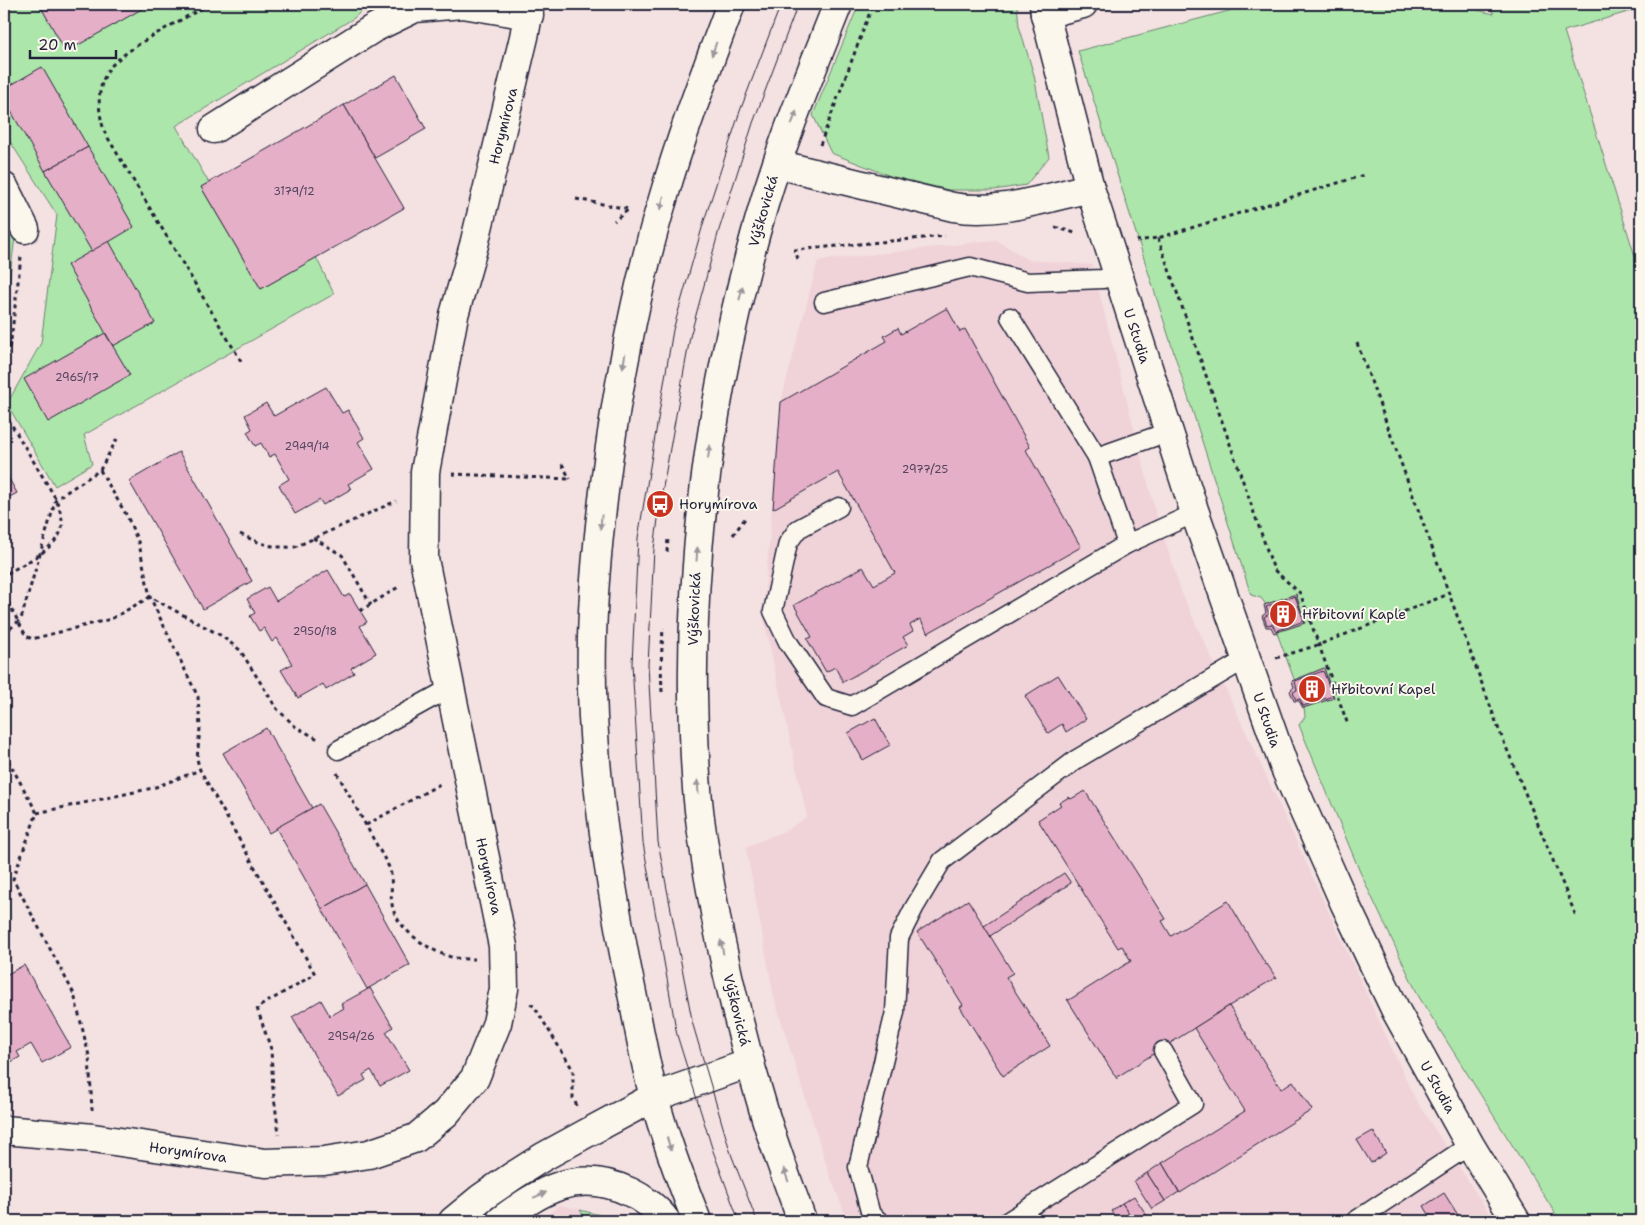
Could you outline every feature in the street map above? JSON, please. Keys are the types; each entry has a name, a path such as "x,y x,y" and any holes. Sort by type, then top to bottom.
{"street":[{"path":"214,129 374,28 415,8 464,4 530,9"},
{"path":"697,1221 678,1174 654,1097 612,893 600,813 593,713 592,638 607,470 634,311 670,175 731,4"},
{"name":"Výškovická","path":"802,1221 766,1118 736,1012 711,894 701,823 695,753 693,647 695,580 701,510 717,407 742,285 777,164 838,4"},
{"path":"1045,9 1084,4"},
{"name":"Horymírova","path":"4,1130 92,1138 265,1163 324,1161 369,1154 416,1138 446,1113 475,1078 497,1022 504,988 503,946 424,559 424,472 454,315 474,245 530,9"},
{"name":"U Studia","path":"1045,9 1090,188 1117,274 1196,513 1258,659 1284,766 1396,1011 1470,1145 1516,1221"},
{"path":"777,164 964,209 976,210 1008,207 1090,188"},
{"path":"4,187 24,229"},
{"path":"453,1221 481,1198 543,1157 654,1097 750,1062"},
{"path":"500,1221 530,1199 568,1183 585,1181 603,1182 634,1194 650,1205 666,1221"}],"lane":[{"path":"824,302 970,267 1028,282 1103,279 1117,274"},
{"path":"1010,317 1096,458 1127,544"},
{"path":"1096,458 1168,432"},
{"path":"839,507 798,529 788,543 773,611 788,642 826,698 852,706 1127,544 1196,513"},
{"path":"879,1221 871,1214 858,1166 895,1012 899,938 914,908 942,861 1077,760 1258,659"},
{"path":"335,758 450,688"},
{"path":"1008,1221 1193,1104 1163,1052"},
{"path":"1354,1221 1470,1145"}],"path":[{"path":"209,4 128,51 113,64 107,72 102,87 99,117 105,133 241,361"},
{"path":"820,145 873,4"},
{"path":"1046,224 1080,235 1094,251 1158,238 1364,175"},
{"path":"576,199 629,209 614,221"},
{"path":"4,363 11,340 24,229"},
{"path":"798,259 795,250 948,236"},
{"path":"1158,238 1274,570 1300,593 1348,725"},
{"path":"1357,343 1499,730 1576,916"},
{"path":"4,412 56,499 61,514 62,528 53,545 4,575"},
{"path":"4,634 21,619 56,499 100,470 117,439"},
{"path":"424,472 570,479 562,464"},
{"path":"100,470 127,516 139,544 150,597 198,697 200,728 197,759 200,770 315,974 256,1008 271,1049 273,1090 283,1162"},
{"path":"240,534 278,548 295,546 404,497"},
{"path":"733,535 746,516"},
{"path":"313,538 342,555 371,605"},
{"path":"360,611 404,584"},
{"path":"1258,659 1318,645 1449,594"},
{"path":"4,595 26,636 32,639 111,619 150,597"},
{"path":"150,597 220,635 240,650 277,709 296,727 319,740"},
{"path":"4,753 37,813 13,879 74,994 89,1056 92,1138"},
{"path":"335,758 366,825 390,869 393,882 392,905 399,920 411,935 426,946 454,958 478,959 476,950"},
{"path":"37,813 153,788 200,770"},
{"path":"366,825 443,782 445,792"},
{"path":"504,988 534,1006 573,1070 573,1098 579,1108"}],"shaded area":[{"path":"996,240 1028,260 1092,265 1155,511 1182,594 1415,1099 1494,1221 848,1221 829,1173 774,997 746,847 787,830 807,817 763,615 781,402 818,261"},
{"path":"560,1205 580,1210 587,1221 539,1221"}],"green space":[{"path":"4,4 369,4 354,18 176,126 209,183 201,187 261,289 316,257 334,294 84,435 92,464 55,486 7,404 41,343 57,215 4,132"},
{"path":"859,4 1017,4 1019,26 1034,75 1049,157 1026,185 994,190 949,190 893,177 831,153 813,115"},
{"path":"1255,4 1452,4 1494,14 1488,4 1641,4 1641,8 1564,31 1641,275 1641,1221 1560,1221 1419,997 1360,872 1299,725 1305,717 1304,706 1267,606 1261,598 1251,595 1078,51"},
{"path":"4,214 15,237 4,322"},
{"path":"580,1210 623,1221 587,1221"}],"building":[{"path":"52,4 146,4 147,6 66,52 42,9"},
{"path":"42,67 88,147 45,171 4,99 4,89"},
{"path":"396,75 426,129 375,158 344,105"},
{"path":"344,105 404,208 261,289 201,187"},
{"path":"88,147 134,227 92,252 45,171"},
{"path":"109,241 155,323 113,346 67,265"},
{"path":"947,308 960,332 965,329 1030,447 1026,450 1081,547 928,633 920,619 910,625 913,631 903,637 908,645 843,682 835,667 826,672 807,639 812,637 794,605 863,567 874,585 895,573 838,472 773,509 781,402 887,341 884,336 898,328 901,334"},
{"path":"105,333 130,375 48,422 24,379"},
{"path":"326,387 342,413 348,410 364,438 358,442 374,469 348,484 351,489 323,505 320,500 295,514 279,485 289,479 275,454 269,457 261,443 255,446 247,432 252,429 245,415 266,403 274,416"},
{"path":"179,452 252,581 203,609 129,481"},
{"path":"4,470 17,493 4,500"},
{"path":"328,570 344,597 350,594 367,622 360,626 376,653 351,668 354,673 326,690 323,684 298,698 281,670 292,664 277,638 272,642 264,628 259,631 250,616 255,613 247,599 268,587 276,601"},
{"name":"Hřbitovní Kaple","path":"1296,594 1305,623 1274,633 1271,627 1266,627 1262,616 1266,613 1264,605"},
{"name":"Hřbitovní Kaple","path":"1295,596 1304,621 1276,631 1272,624 1267,625 1264,617 1269,614 1266,607"},
{"name":"Hřbitovní Kapel","path":"1324,668 1334,698 1303,708 1299,701 1294,701 1290,691 1294,687 1292,681"},
{"name":"Hřbitovní Kapel","path":"1323,671 1333,696 1303,706 1300,699 1296,700 1293,692 1297,690 1295,681"},
{"path":"1058,675 1086,719 1066,732 1062,724 1048,733 1025,696"},
{"path":"875,718 890,745 863,760 848,733"},
{"path":"266,728 312,808 269,833 223,753"},
{"path":"1085,791 1166,919 1162,921 1171,936 1228,901 1266,965 1277,979 1275,978 1229,1006 1117,1077 1117,1079 1067,999 1069,1000 1131,961 1122,946 1118,948 1038,820 1061,805 1059,803"},
{"path":"319,804 365,884 322,909 276,828"},
{"path":"1064,873 1071,883 990,936 984,926"},
{"path":"365,884 410,965 367,989 322,909"},
{"path":"968,900 1013,973 1006,977 1050,1046 1003,1076 960,1007 963,1005 917,932"},
{"path":"24,965 71,1047 42,1063 31,1044 17,1052 20,1057 4,1066 4,976"},
{"path":"370,988 393,1027 386,1032 409,1070 380,1086 371,1070 363,1075 366,1080 338,1096 292,1017 321,1000 330,1016 344,1008 341,1004"},
{"path":"1229,1006 1281,1089 1293,1081 1312,1110 1180,1193 1162,1163 1245,1111 1194,1028"},
{"path":"1373,1131 1386,1153 1371,1163 1357,1140"},
{"path":"1162,1163 1179,1192 1165,1201 1147,1173"},
{"path":"1147,1173 1165,1201 1152,1209 1134,1181"},
{"path":"1444,1193 1458,1215 1448,1221 1433,1221 1424,1206"},
{"path":"1134,1196 1148,1217 1141,1221 1134,1221 1122,1203"},
{"path":"1122,1203 1134,1221 1118,1221 1111,1211"}],"tram line":[{"path":"739,1221 713,1151 677,1035 643,843 632,664 638,538 673,330 704,221 740,111 781,4"},
{"path":"757,1221 731,1154 693,1025 658,842 648,665 654,549 660,504 690,337 719,230 753,123 798,4"}],"place":[{"name":"Horymírova","path":"660,504"},
{"name":"Hřbitovní Kaple","path":"1283,614"},
{"name":"Hřbitovní Kapel","path":"1312,689"}]}
